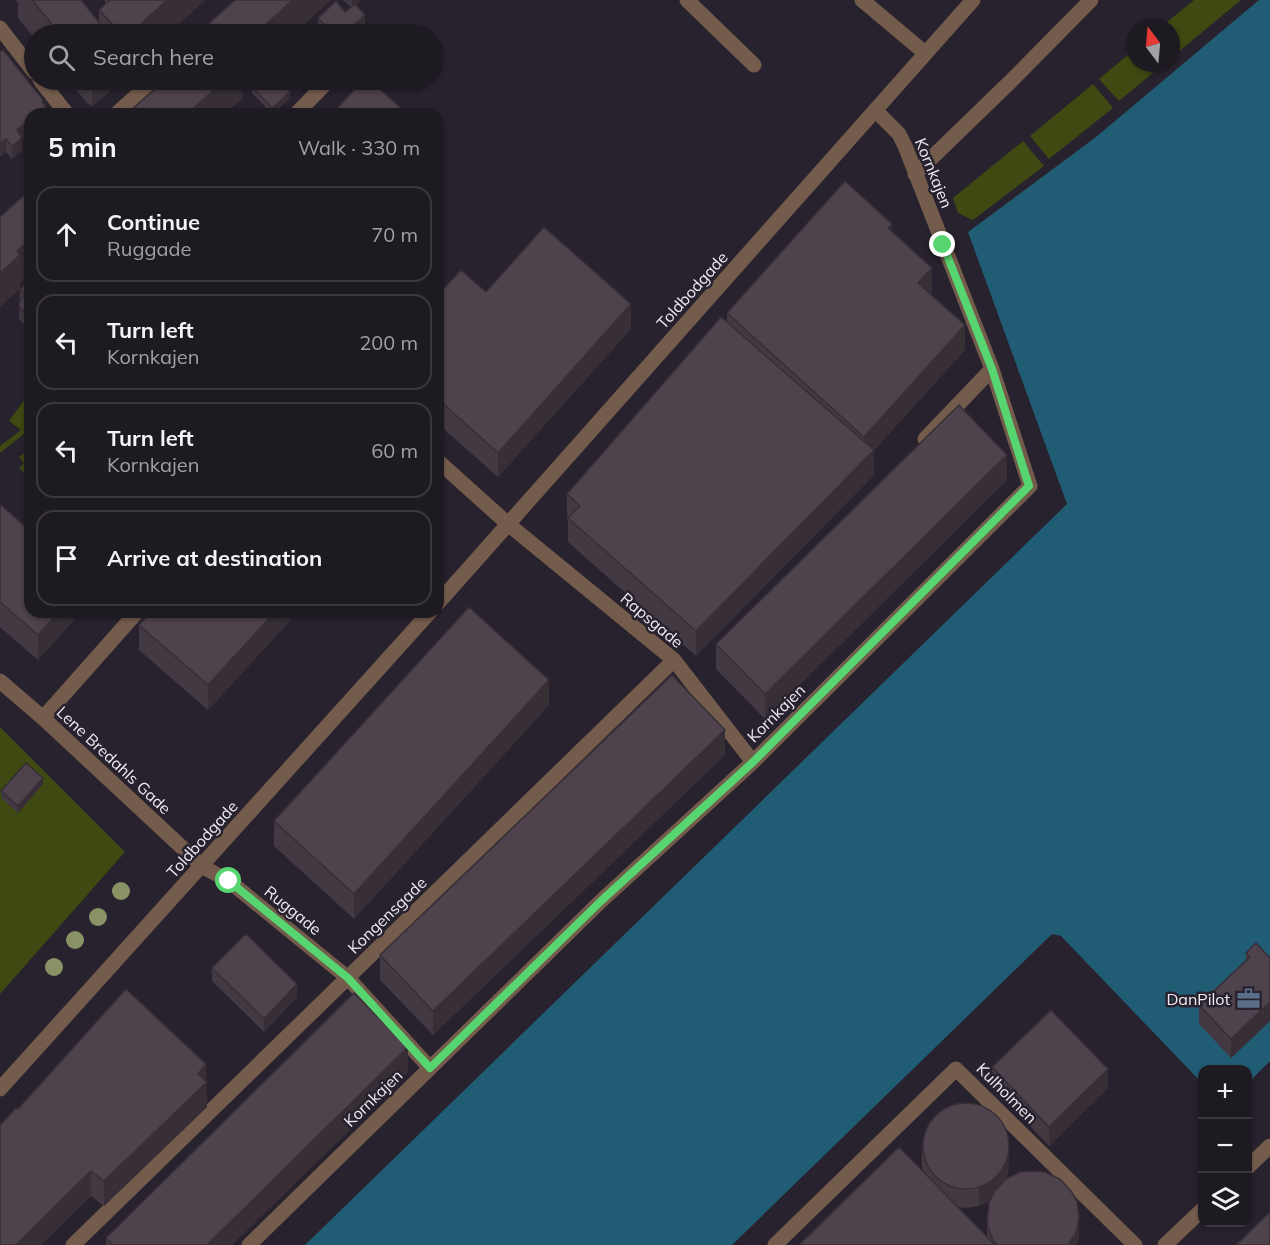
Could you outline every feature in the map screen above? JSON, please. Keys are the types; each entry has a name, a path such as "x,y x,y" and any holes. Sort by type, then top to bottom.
{"street":[{"path":"687,0 754,64"},
{"path":"862,0 925,53"},
{"name":"Toldbodgade","path":"444,596 973,0"},
{"path":"915,174 1091,0"},
{"path":"0,28 24,59"},
{"path":"48,90 63,108"},
{"path":"123,108 143,90"},
{"path":"302,108 319,90"},
{"name":"Kornkajen","path":"249,1245 601,901 753,762 1029,486 992,369 899,134 875,110"},
{"path":"913,451 992,369"},
{"name":"Rapsgade","path":"444,466 508,524 674,660 753,762"},
{"path":"43,718 132,618"},
{"name":"Toldbodgade","path":"0,1089 425,618"},
{"name":"Kongensgade","path":"73,1245 674,660"},
{"name":"Lene Bredahls Gade","path":"0,681 43,718 202,867"},
{"name":"Ruggade","path":"202,867 229,881 348,978 430,1068"},
{"name":"Kulholmen","path":"775,1245 956,1069 1135,1245"},
{"path":"1252,1163 1270,1146"},
{"path":"1166,1245 1198,1215"}],"green space":[{"path":"1194,0 1241,0 1180,51 1180,18 1172,18"},
{"path":"1126,56 1126,72 1154,72 1119,101 1099,79"},
{"path":"1093,84 1113,108 1049,159 1030,136"},
{"path":"1023,141 1044,166 973,220 958,213 953,198"},
{"path":"24,400 24,434 0,453 0,446 21,430 9,421"},
{"path":"24,453 24,463 19,457"},
{"path":"24,463 24,473 19,468"},
{"path":"0,727 125,852 0,994"}],"water":[{"path":"1259,0 1270,0 1270,1061 1252,1079 1252,1065 1198,1065 1198,1079 1061,936 1052,934 732,1245 305,1245 1067,504 968,232 1096,137 1173,72 1180,72 1180,66"}],"building":[{"path":"32,0 81,0 100,24 52,24"},
{"path":"109,0 167,0 141,24 112,24 99,10"},
{"path":"235,0 293,0 266,24 208,24"},
{"path":"336,1 345,12 355,4 365,15 355,24 324,24 318,18"},
{"path":"3,50 24,76 24,90 35,90 46,106 24,108 24,124 17,130 22,138 12,146 6,139 0,144 0,52"},
{"path":"154,90 214,90 194,108 133,108"},
{"path":"255,90 288,90 290,92 272,108"},
{"path":"354,90 381,90 401,108 337,108"},
{"path":"845,181 892,224 888,228 932,268 918,283 965,325 864,437 727,313"},
{"path":"24,195 24,245 17,251 20,255 0,273 0,217"},
{"path":"544,227 631,304 498,453 444,404 444,288 461,270 486,292"},
{"path":"24,297 24,312 19,306"},
{"path":"721,317 874,450 696,631 568,518 580,506 567,494"},
{"path":"959,405 1007,455 765,694 716,644"},
{"path":"0,504 24,526 24,618 53,618 38,635 0,602"},
{"path":"469,607 549,680 354,894 274,821"},
{"path":"145,618 269,618 208,685 139,625"},
{"path":"672,675 725,730 433,1011 380,955"},
{"path":"26,763 43,778 18,806 1,791"},
{"path":"246,934 297,984 264,1019 212,968"},
{"name":"DanPilot","path":"1256,943 1270,958 1270,1002 1231,1039 1199,1005 1250,957 1246,953"},
{"path":"126,989 206,1064 198,1074 207,1082 104,1181 91,1171 16,1245 0,1245 0,1125 16,1108 18,1109"},
{"path":"354,993 408,1047 207,1245 113,1245 106,1238"},
{"path":"1051,1010 1108,1069 1049,1127 992,1067"},
{"path":"966,1103 990,1110 1002,1122 1009,1146 1002,1170 990,1182 966,1189 942,1182 930,1170 923,1146 930,1122 942,1110"},
{"path":"899,1147 995,1245 799,1245"},
{"path":"1020,1172 1045,1172 1060,1179 1071,1191 1077,1201 1079,1217 1076,1233 1068,1245 997,1245 987,1225 989,1202 1006,1179"},
{"path":"1270,1212 1270,1245 1236,1245"}],"place":[{"name":"DanPilot","path":"1248,999"}],"route":[{"path":"229,881 348,978 430,1068 601,901 753,762 1029,486 992,369 943,245"}]}
